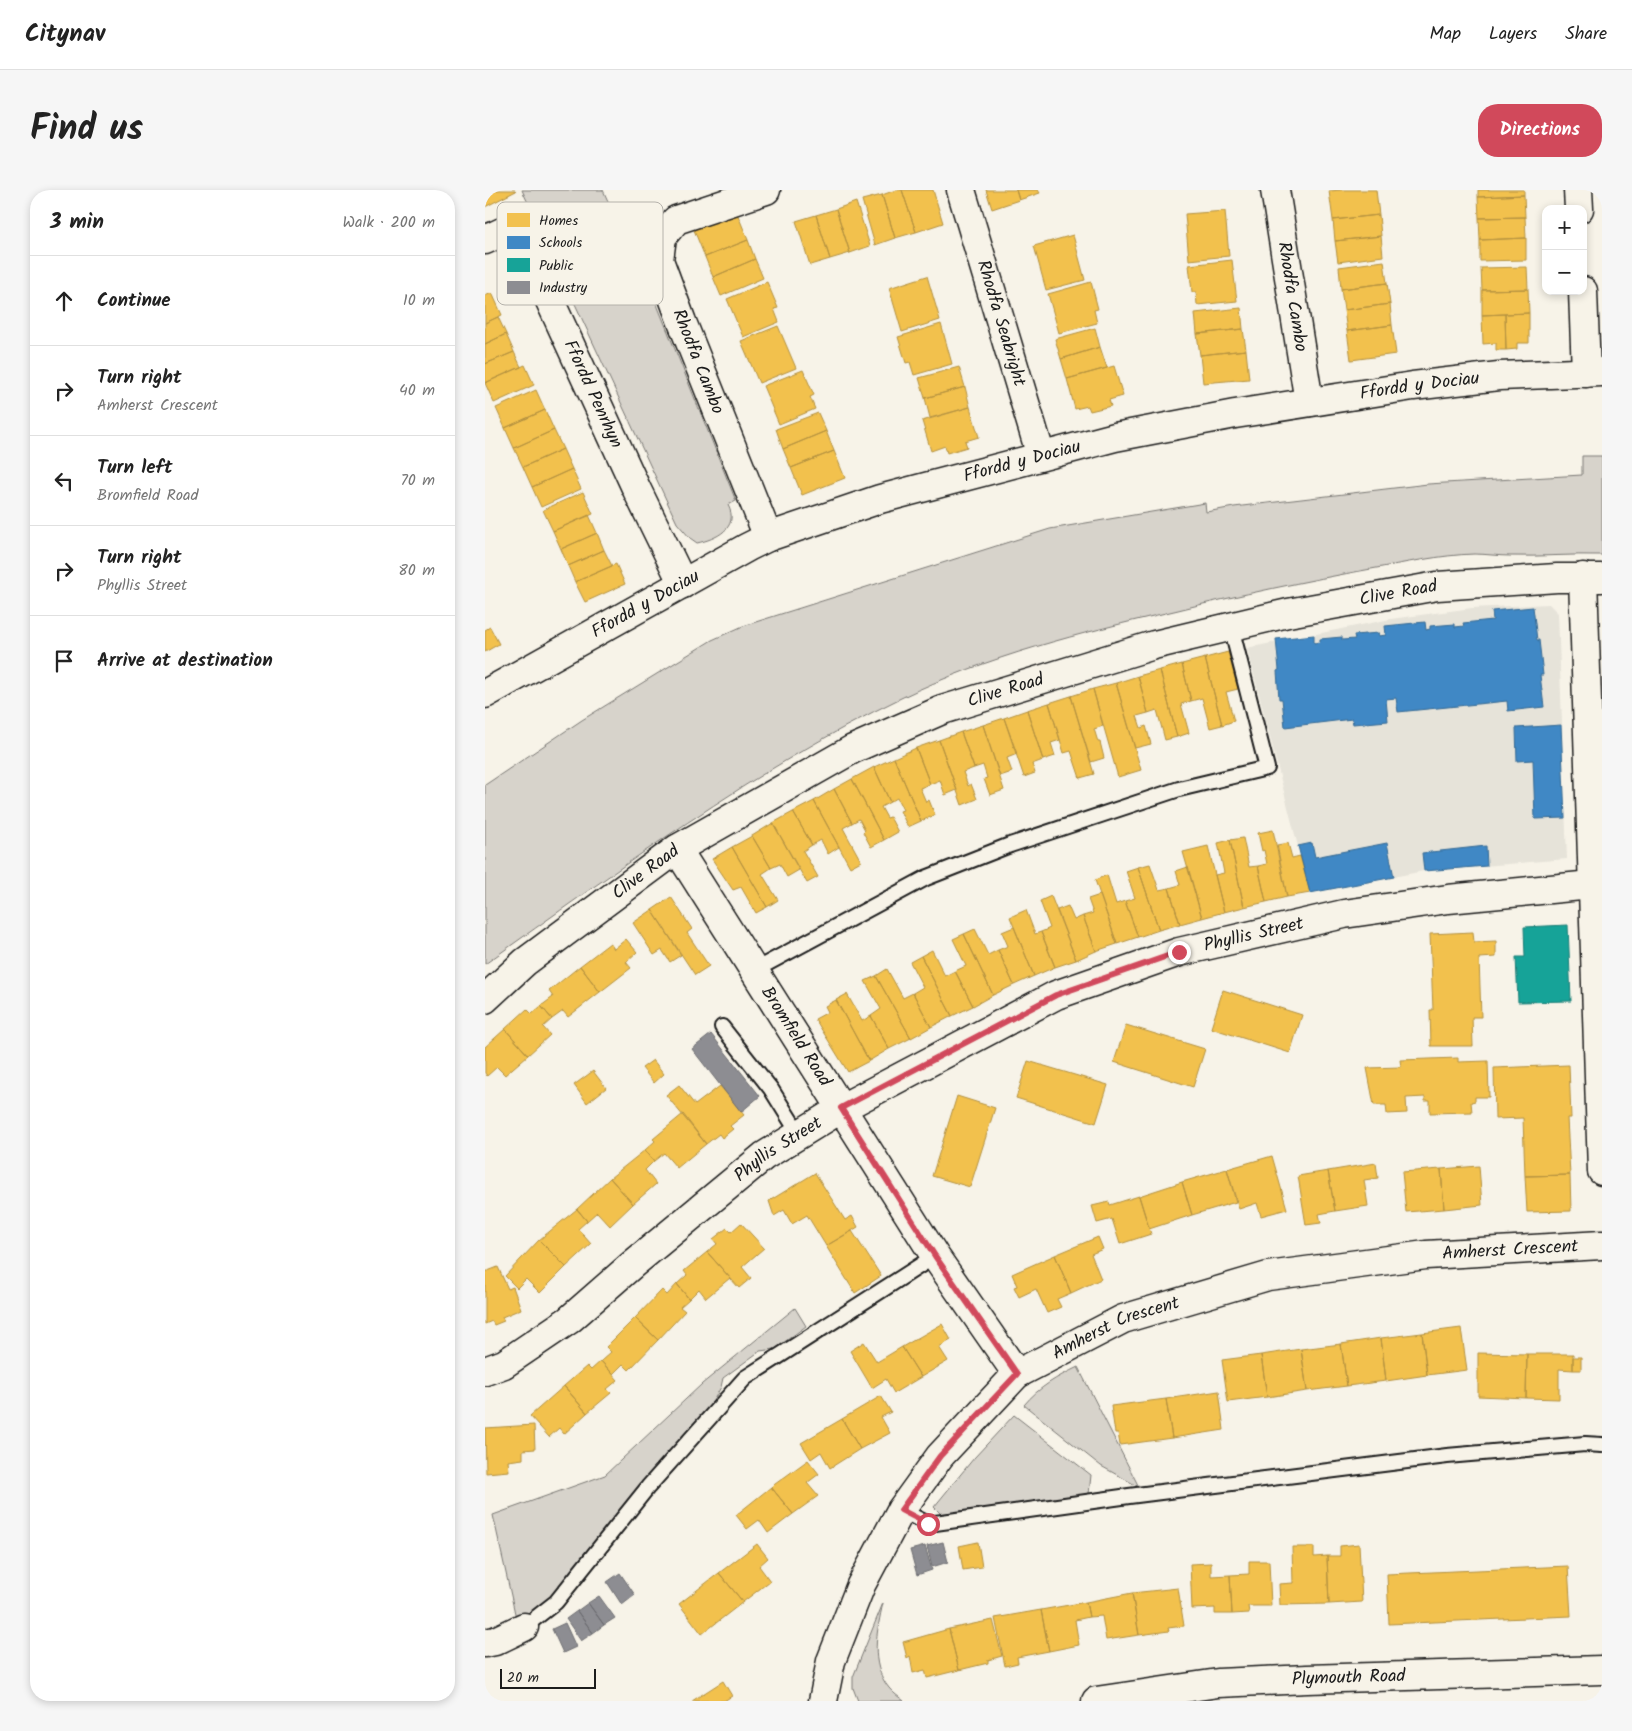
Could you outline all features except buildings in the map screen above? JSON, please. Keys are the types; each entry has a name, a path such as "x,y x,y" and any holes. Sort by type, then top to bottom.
{"street":[{"name":"Rhodfa Cambo","path":"663,236 676,220 766,190"},
{"name":"Rhodfa Seabright","path":"961,190 1041,456"},
{"name":"Rhodfa Cambo","path":"1275,190 1309,402"},
{"path":"1579,190 1579,205"},
{"name":"Ffordd Penrhyn","path":"485,240 497,234"},
{"name":"Rhodfa Cambo","path":"663,271 768,537"},
{"path":"1584,295 1594,372"},
{"name":"Ffordd Penrhyn","path":"552,305 637,490 683,584"},
{"name":"Ffordd y Dociau","path":"485,694 748,546 768,537 879,499 1115,437 1235,414 1413,386 1490,378 1594,372"},
{"path":"1593,577 1602,1171"},
{"name":"Clive Road","path":"485,999 525,962 677,848 853,749 942,710 1154,645 1288,613 1437,586 1593,577"},
{"name":"Bromfield Road","path":"677,848 935,1256 1017,1374"},
{"name":"Phyllis Street","path":"485,1371 505,1364 569,1320 633,1264 764,1156 841,1108 1056,995 1179,952 1344,914 1448,899 1598,884"},
{"name":"Amherst Crescent","path":"823,1701 831,1661 861,1585 901,1510 940,1456 1017,1374 1123,1320 1268,1276 1426,1255 1602,1245"},
{"path":"485,1643 495,1641 524,1627"},
{"name":"Plymouth Road","path":"1096,1701 1218,1683 1307,1678 1602,1670"}],"lane":[{"path":"755,970 926,878 1009,845 1179,789 1267,768 1231,627"},
{"path":"722,1027 771,1089 799,1134"},
{"path":"524,1627 556,1602 648,1487 745,1378 935,1256"},
{"path":"901,1510 928,1524 1129,1496 1447,1456 1585,1444 1602,1445"}],"shaded area":[{"path":"522,190 603,190 608,202 528,202"},
{"path":"576,305 657,305 736,501 728,505 731,520 728,526 712,539 697,543 677,523"},
{"path":"1582,456 1602,456 1602,555 1505,556 1474,554 1410,562 1322,578 1139,619 1035,647 967,670 901,698 846,726 792,757 636,857 485,964 485,785 582,720 712,640 743,626 1050,529 1205,503 1206,512 1428,484 1582,475"},
{"path":"1549,604 1558,613 1567,859 1424,871 1310,893 1247,648 1391,619 1472,608"},
{"path":"795,1308 806,1326 775,1349 760,1351 723,1378 721,1387 712,1403 548,1600 533,1612 516,1618 493,1515 605,1475 702,1384"},
{"path":"1078,1367 1139,1487 1101,1466 1024,1405 1049,1383"},
{"path":"1014,1415 1091,1475 1089,1494 941,1514 934,1507 974,1458"},
{"path":"883,1603 876,1647 879,1668 889,1688 904,1701 858,1701 853,1688 853,1677"}],"route":[{"path":"928,1524 901,1510 940,1456 1017,1374 935,1256 841,1108 1056,995 1179,952"}]}
